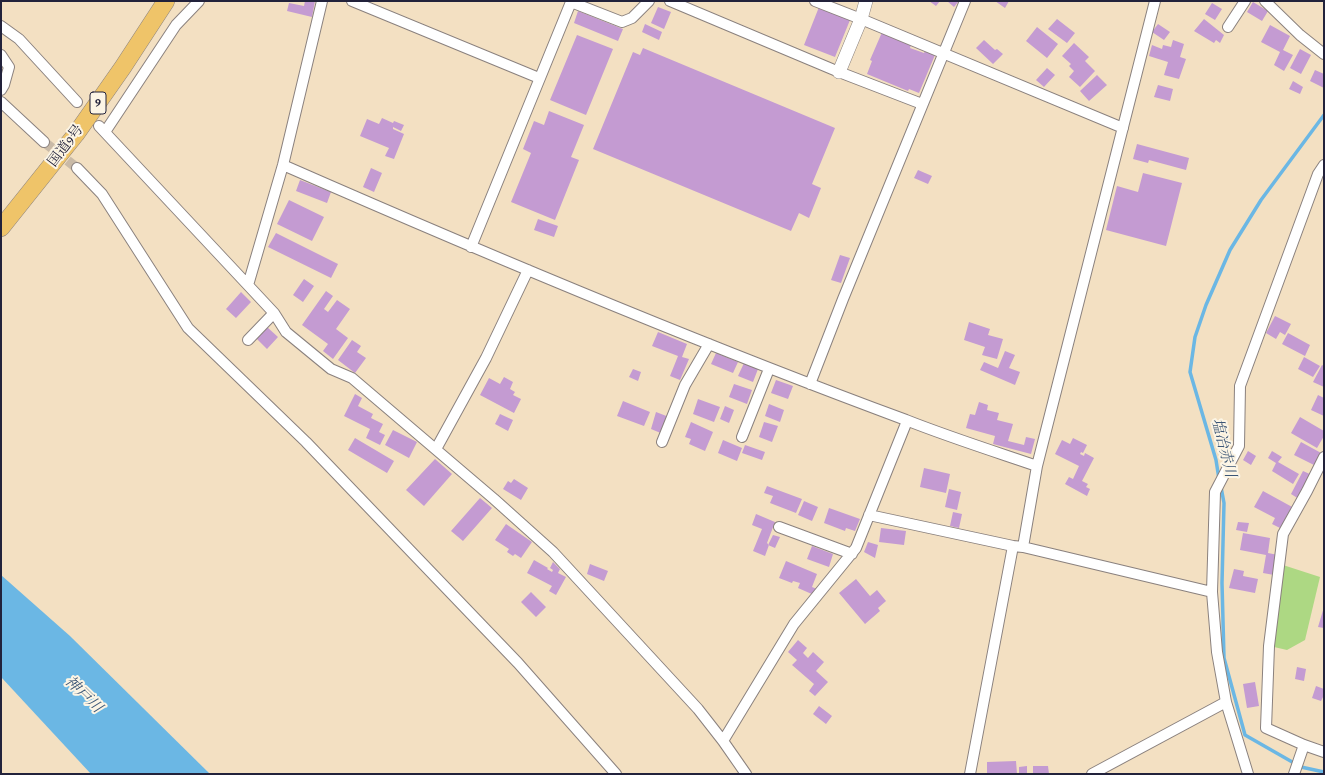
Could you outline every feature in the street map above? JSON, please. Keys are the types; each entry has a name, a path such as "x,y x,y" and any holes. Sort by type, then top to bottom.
{"highway":[{"name":"国道9号","path":"1,228 80,128 123,67 166,1"}],"street":[{"path":"199,1 176,25 102,129 274,313 286,332 331,369 352,378 436,449 553,552 698,709 746,774"},
{"path":"248,285 283,165 322,1"},
{"path":"352,1 539,78"},
{"path":"471,247 571,2 622,22 632,18 649,1"},
{"path":"670,1 839,72 922,104"},
{"path":"815,1 861,18 943,54 1123,128"},
{"path":"839,72 861,18 866,1"},
{"path":"810,384 843,299 965,1"},
{"path":"970,774 1018,546 1037,466 1155,1"},
{"path":"1228,27 1245,1"},
{"path":"1265,1 1300,35 1324,54"},
{"path":"1,26 19,39 77,102"},
{"path":"1,55 9,67 1,90"},
{"path":"1,102 44,142"},
{"path":"283,165 471,247 708,344 907,421 1037,466"},
{"path":"1248,774 1226,702 1217,652 1212,592 1215,492 1239,446 1240,386 1324,165"},
{"path":"77,168 102,194 188,328 312,448 518,663 616,774"},
{"path":"436,449 486,358 528,270"},
{"path":"248,340 274,313"},
{"path":"662,442 685,385 708,344"},
{"path":"742,437 769,368"},
{"path":"723,741 794,624 856,548 907,421"},
{"path":"1324,457 1283,534 1269,646 1266,728 1324,752"},
{"path":"869,514 1018,546 1212,592"},
{"path":"779,527 852,554"},
{"path":"1092,774 1226,702"},
{"path":"1294,774 1304,745"}],"green space":[{"path":"1283,565 1320,577 1305,640 1287,650 1274,647"}],"water":[{"name":"神戸川","path":"1,575 70,636 210,774 91,774 1,677"}],"building":[{"path":"305,1 315,1 312,17 287,11 289,3 304,6"},
{"path":"929,1 940,1 936,6"},
{"path":"947,1 959,1 954,7"},
{"path":"995,1 1009,1 1005,8"},
{"path":"1253,2 1268,11 1262,21 1247,12"},
{"path":"1212,3 1222,9 1215,20 1205,14"},
{"path":"658,7 671,12 664,29 651,23"},
{"path":"819,7 850,20 835,57 804,45"},
{"path":"578,11 623,29 618,41 574,23"},
{"path":"1057,19 1075,33 1067,43 1048,29"},
{"path":"1204,19 1224,35 1220,43 1216,40 1214,43 1194,31"},
{"path":"645,24 662,32 659,40 642,32"},
{"path":"1158,24 1170,32 1164,40 1152,32"},
{"path":"1270,25 1290,36 1283,50 1293,55 1284,71 1274,65 1280,52 1261,42"},
{"path":"1037,27 1058,44 1047,58 1026,41"},
{"path":"883,30 911,45 910,48 935,55 919,93 909,89 908,91 867,74 872,61 870,60"},
{"path":"577,35 613,49 586,115 550,100"},
{"path":"984,40 995,50 997,49 1003,54 993,64 976,48"},
{"path":"1173,40 1184,44 1180,57 1186,59 1179,79 1164,75 1168,62 1149,56 1152,45 1162,49 1163,45 1171,47"},
{"path":"1074,43 1089,57 1085,61 1095,71 1080,87 1069,77 1074,71 1069,66 1071,64 1062,56"},
{"path":"643,48 835,128 812,184 821,188 809,218 799,213 791,231 593,149 633,52 640,55"},
{"path":"1300,49 1311,55 1301,74 1290,68"},
{"path":"1047,68 1055,75 1044,87 1036,80"},
{"path":"1315,70 1324,74 1324,88 1310,81"},
{"path":"1097,75 1107,85 1089,101 1080,91"},
{"path":"1293,81 1303,87 1300,94 1289,89"},
{"path":"1158,85 1173,89 1170,101 1154,97"},
{"path":"549,111 584,125 571,157 579,160 555,220 511,202 531,153 523,149 534,121 544,125"},
{"path":"382,118 393,123 394,121 404,125 401,131 393,127 393,129 404,134 394,159 385,156 389,148 360,136 367,119 379,124"},
{"path":"1137,144 1189,158 1186,170 1149,160 1148,163 1133,159"},
{"path":"371,168 382,173 374,192 363,187"},
{"path":"918,170 932,176 928,184 914,178"},
{"path":"1143,173 1182,183 1166,246 1106,230 1117,186 1138,192"},
{"path":"300,180 331,192 327,203 296,191"},
{"path":"289,200 324,217 312,241 277,224"},
{"path":"538,219 558,226 554,237 534,230"},
{"path":"276,233 338,264 331,278 268,247"},
{"path":"840,255 850,258 841,283 831,280"},
{"path":"304,279 314,286 303,302 293,295"},
{"path":"326,291 333,296 324,309 328,312 337,300 350,309 336,329 348,338 333,359 323,351 328,344 302,325"},
{"path":"241,292 251,302 236,318 226,309"},
{"path":"1275,316 1291,324 1285,335 1280,332 1276,339 1266,333"},
{"path":"969,322 990,329 988,335 1003,339 997,359 982,355 985,347 964,340"},
{"path":"267,327 278,337 267,349 256,338"},
{"path":"658,332 687,344 682,357 689,359 680,380 670,376 678,356 652,346"},
{"path":"1288,333 1310,345 1305,356 1282,344"},
{"path":"352,340 361,346 357,352 366,358 355,373 338,360"},
{"path":"1005,351 1015,355 1009,368 1020,372 1015,385 980,370 984,362 998,368"},
{"path":"716,353 738,362 733,373 711,364"},
{"path":"1304,357 1320,366 1313,377 1298,369"},
{"path":"744,363 758,369 753,382 738,376"},
{"path":"1322,365 1324,366 1324,387 1313,382"},
{"path":"633,369 641,372 638,381 629,377"},
{"path":"504,377 513,382 510,389 515,392 513,395 521,399 514,413 480,395 489,378 500,384"},
{"path":"776,380 793,386 788,399 771,393"},
{"path":"734,384 752,390 747,404 729,397"},
{"path":"355,394 362,398 358,406 373,414 371,418 383,424 379,432 385,435 380,445 366,438 370,429 344,416"},
{"path":"1318,395 1324,398 1324,416 1311,410"},
{"path":"698,399 720,407 714,422 693,414"},
{"path":"623,401 650,412 644,426 617,416"},
{"path":"979,402 988,405 987,410 999,413 997,420 1013,424 1008,441 1024,445 1026,437 1035,439 1031,454 993,444 995,436 966,428 970,414 975,415"},
{"path":"769,404 784,410 780,422 765,416"},
{"path":"725,406 734,410 729,423 720,419"},
{"path":"656,412 669,417 663,434 651,429"},
{"path":"500,414 513,420 508,431 495,424"},
{"path":"1300,417 1324,431 1324,436 1317,448 1291,433"},
{"path":"691,422 713,432 705,451 689,444 691,439 685,437"},
{"path":"764,422 778,426 772,442 759,437"},
{"path":"393,430 417,442 409,458 385,445"},
{"path":"355,438 394,461 387,473 348,450"},
{"path":"1073,438 1087,445 1083,453 1081,452 1080,454 1084,456 1085,453 1094,458 1082,481 1088,484 1086,487 1090,489 1087,496 1065,484 1069,477 1073,479 1079,466 1055,454 1062,440 1070,444"},
{"path":"723,440 742,448 737,461 718,453"},
{"path":"1301,442 1323,454 1316,466 1294,455"},
{"path":"745,445 765,452 762,460 742,453"},
{"path":"1248,451 1256,456 1251,465 1243,460"},
{"path":"1272,451 1282,457 1278,462 1299,474 1293,484 1272,471 1276,463 1268,458"},
{"path":"435,459 452,474 424,506 406,490"},
{"path":"924,468 950,474 946,493 920,487"},
{"path":"1303,471 1312,475 1299,499 1291,494"},
{"path":"514,479 528,488 521,500 503,489 508,481 511,483"},
{"path":"767,486 802,499 796,513 770,503 773,496 764,493"},
{"path":"949,489 961,492 957,510 945,507"},
{"path":"1263,491 1294,508 1282,529 1272,524 1275,518 1254,507"},
{"path":"480,498 492,508 463,541 451,531"},
{"path":"804,501 818,507 812,521 798,515"},
{"path":"829,508 860,519 855,531 846,528 845,531 824,523"},
{"path":"953,512 962,514 959,528 950,526"},
{"path":"756,514 775,522 767,543 769,545 765,556 753,551 762,529 752,525"},
{"path":"1238,522 1249,523 1247,532 1236,530"},
{"path":"506,524 532,542 521,558 515,554 513,556 507,552 509,549 495,540"},
{"path":"881,528 906,531 904,545 879,542"},
{"path":"1243,533 1270,538 1268,553 1278,555 1274,575 1263,573 1266,555 1240,550"},
{"path":"773,535 780,537 775,548 768,545"},
{"path":"868,542 878,545 875,558 864,552"},
{"path":"812,546 833,554 829,567 807,559"},
{"path":"534,560 552,572 553,570 550,568 553,562 560,569 558,573 566,577 556,595 549,591 552,586 527,573"},
{"path":"786,561 817,574 812,587 817,589 814,595 798,588 800,583 793,581 792,583 779,578"},
{"path":"590,564 608,571 604,581 587,574"},
{"path":"1234,569 1244,571 1243,576 1258,579 1255,593 1229,588"},
{"path":"856,579 870,596 877,590 886,601 878,608 880,611 865,624 839,593"},
{"path":"531,592 546,607 536,617 521,602"},
{"path":"1324,607 1324,628 1318,627"},
{"path":"798,640 807,648 803,653 808,658 813,652 824,662 816,671 828,682 815,696 809,691 814,684 792,665 797,660 788,652"},
{"path":"1297,667 1306,669 1304,681 1295,679"},
{"path":"1255,682 1259,706 1247,708 1243,684"},
{"path":"1316,686 1324,689 1324,695 1321,701 1312,698"},
{"path":"819,706 832,716 826,724 813,714"},
{"path":"1016,761 1017,774 987,774 987,762"},
{"path":"1027,766 1027,774 1019,774 1019,767"},
{"path":"1033,766 1048,766 1049,774 1033,774"}],"waterway":[{"name":"塩冶赤川","path":"1219,479 1216,460 1190,372 1195,337 1206,305 1230,250 1261,200 1324,115"},
{"name":"塩冶赤川","path":"1221,487 1224,503 1222,583 1224,658 1245,735 1301,767 1324,772"}],"tunnel":[{"path":"44,142 77,168"}]}
